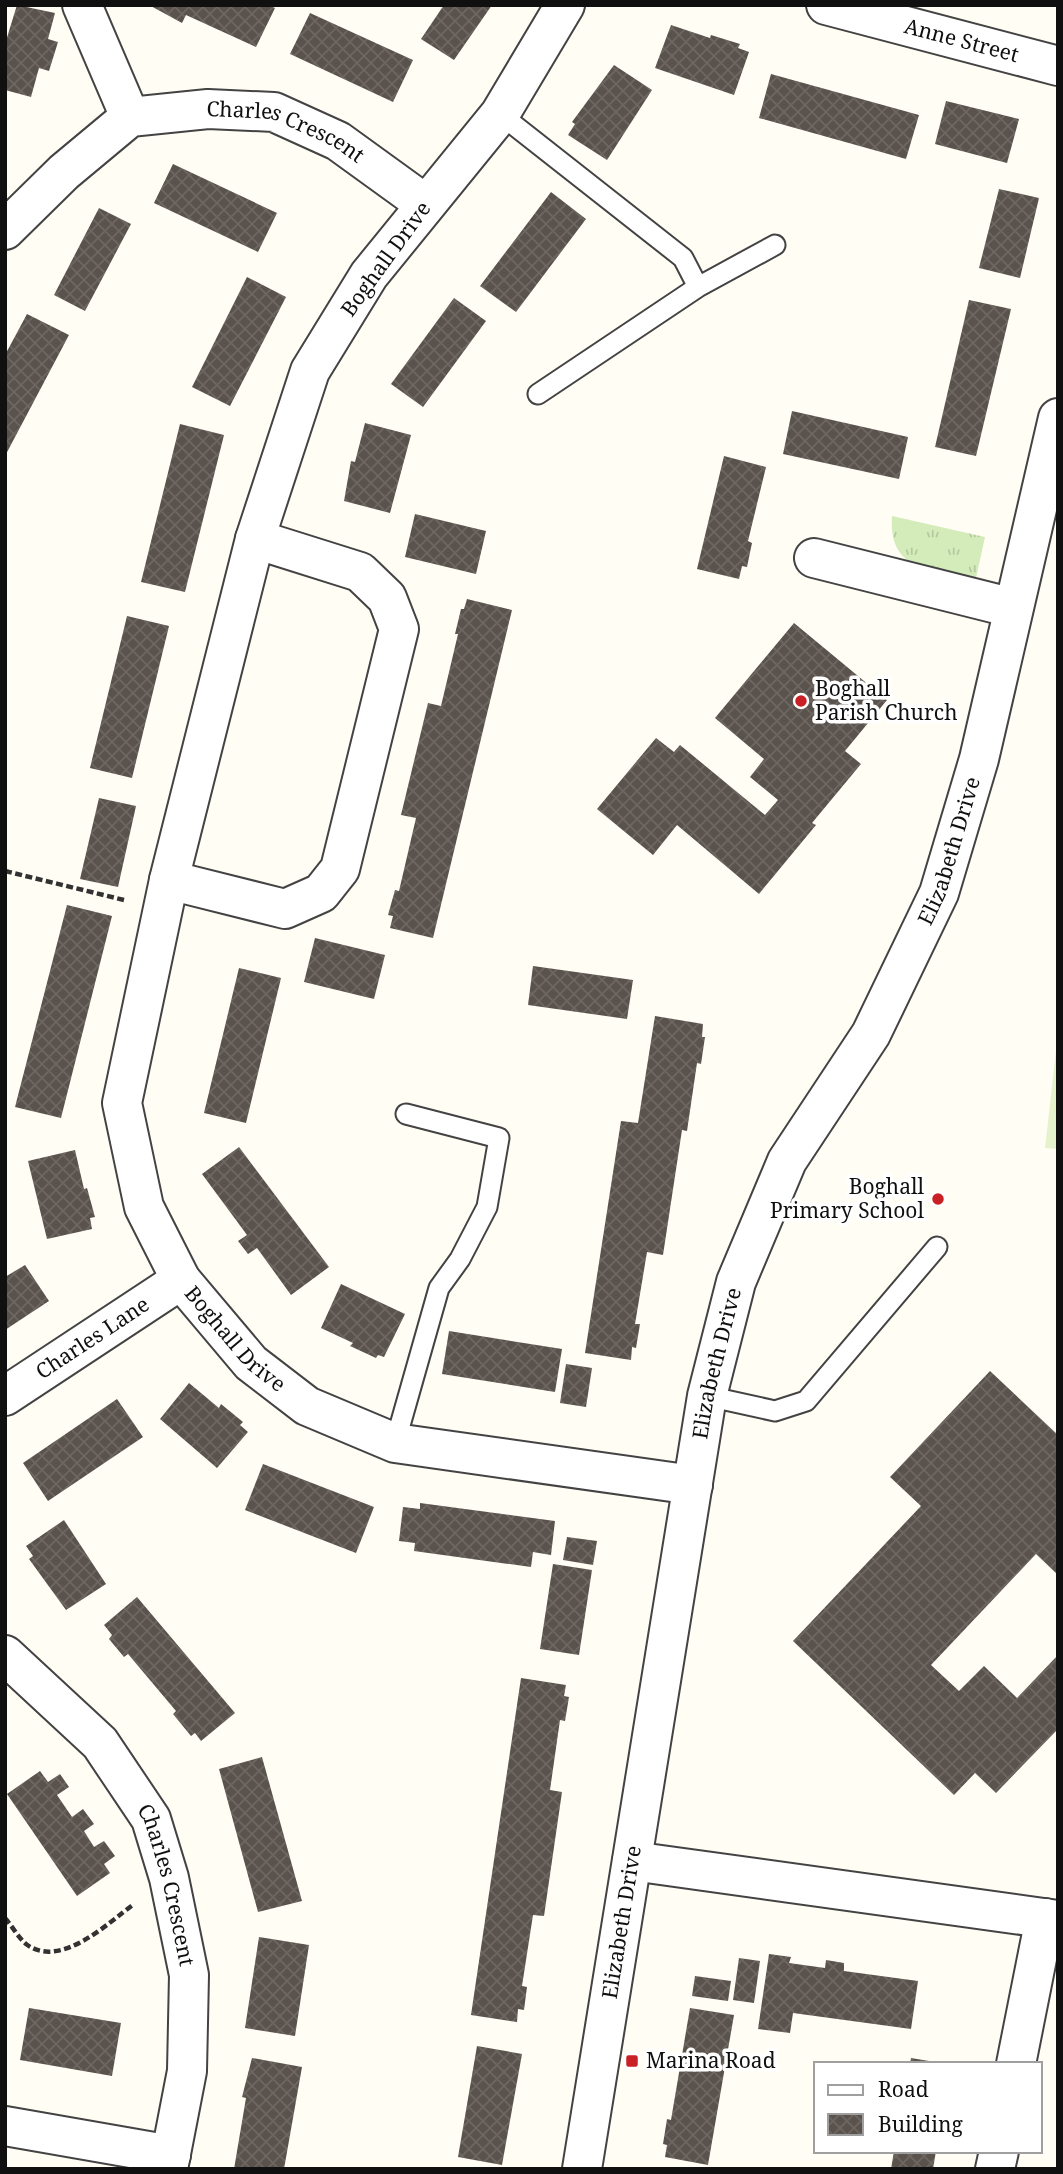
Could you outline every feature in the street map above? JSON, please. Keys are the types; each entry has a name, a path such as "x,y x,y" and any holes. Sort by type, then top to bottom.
{"street":[{"path":"5,230 64,172 130,117 82,5"},
{"name":"Boghall Drive","path":"565,5 500,114 369,275 310,370 255,539 166,895 122,1103 144,1207 181,1280 251,1363 307,1406 396,1443 693,1485"},
{"name":"Anne Street","path":"826,5 1058,66"},
{"name":"Charles Crescent","path":"130,117 208,108 274,112 338,141 425,204"},
{"name":"Elizabeth Drive","path":"582,2169 707,1396 736,1282 787,1161 871,1034 939,893 979,759 1013,607 1053,458 1058,418"},
{"path":"166,895 285,909 321,893 340,869 399,629 387,598 360,572 255,539"},
{"path":"814,558 1013,607"},
{"name":"Charles Lane","path":"5,1396 181,1280"},
{"name":"Charles Crescent","path":"5,1655 100,1743 150,1819 169,1878 189,1975 187,2071 169,2162"},
{"path":"632,1861 1051,1919 1016,2062"},
{"path":"5,2126 169,2162"}],"lane":[{"path":"500,114 683,258 698,287"},
{"path":"538,394 698,287 775,245"},
{"path":"396,1443 439,1289 460,1259 486,1208 499,1138 406,1114"},
{"path":"707,1396 775,1411 806,1401 937,1247"}],"path":[{"path":"5,871 166,895"},
{"path":"5,1918 27,1945 55,1952 87,1938 169,1878"}],"green space":[{"path":"892,516 985,537 976,578 929,570 905,559 897,549"},
{"path":"1058,1033 1058,1149 1045,1148"}],"building":[{"path":"17,5 55,13 48,39 58,42 49,71 39,68 31,97 5,90 5,44"},
{"path":"149,5 269,5 275,8 256,47 186,15 182,23"},
{"path":"444,5 492,5 454,60 421,39"},
{"path":"310,13 413,60 393,102 290,54"},
{"path":"671,25 710,38 711,35 740,44 738,48 749,52 734,95 655,68"},
{"path":"614,65 652,90 607,160 568,135 575,124 572,122"},
{"path":"771,74 919,115 906,159 759,118"},
{"path":"946,101 1019,119 1007,163 935,144"},
{"path":"173,164 277,213 258,252 154,203"},
{"path":"999,189 1039,198 1020,278 979,268"},
{"path":"551,192 586,219 516,312 480,286"},
{"path":"99,208 131,224 85,311 54,295"},
{"path":"247,277 286,297 230,406 192,387"},
{"path":"454,298 486,321 423,407 391,384"},
{"path":"969,300 1011,309 976,456 935,447"},
{"path":"27,314 69,335 5,456 5,355"},
{"path":"792,411 908,437 899,479 783,454"},
{"path":"365,423 411,435 390,513 344,501 351,461 355,462"},
{"path":"180,424 224,435 185,592 141,582"},
{"path":"724,456 766,467 748,541 752,543 747,567 742,566 739,579 697,569"},
{"path":"415,514 486,531 476,574 405,557"},
{"path":"467,599 512,610 433,938 390,928 393,916 388,915 395,890 399,891 416,818 401,815 428,703 441,706 458,634 455,634 461,609 464,609"},
{"path":"127,616 169,626 132,778 90,768"},
{"path":"794,623 887,700 845,751 861,764 812,823 816,825 759,894 677,825 653,855 597,809 656,738 674,752 680,745 765,815 778,800 750,777 764,759 715,718"},
{"path":"99,798 136,806 118,887 80,879"},
{"path":"67,905 112,916 61,1118 15,1107"},
{"path":"315,938 385,955 374,999 304,982"},
{"path":"533,966 633,980 627,1019 528,1005"},
{"path":"239,968 281,978 246,1123 204,1113"},
{"path":"655,1016 703,1024 702,1037 705,1037 701,1064 697,1063 687,1131 682,1130 663,1255 647,1252 635,1324 640,1324 636,1348 632,1347 631,1360 585,1353 621,1121 638,1123"},
{"path":"239,1147 329,1267 291,1295 257,1248 248,1254 238,1241 247,1235 202,1174"},
{"path":"75,1150 84,1189 87,1188 95,1217 90,1218 92,1229 47,1239 28,1161"},
{"path":"25,1265 49,1301 5,1330 5,1277"},
{"path":"341,1284 405,1314 384,1357 378,1355 376,1358 350,1346 353,1343 321,1328"},
{"path":"449,1331 562,1349 555,1392 442,1374"},
{"path":"566,1364 592,1368 586,1407 560,1403"},
{"path":"990,1371 1058,1435 1058,1575 1036,1554 931,1665 959,1691 984,1666 1017,1698 1058,1655 1058,1729 996,1793 975,1773 954,1795 793,1641 921,1506 890,1477"},
{"path":"189,1383 219,1408 221,1404 243,1422 240,1425 248,1432 217,1468 160,1419"},
{"path":"117,1399 143,1437 48,1501 23,1463"},
{"path":"263,1464 374,1507 356,1553 245,1510"},
{"path":"420,1503 555,1521 551,1555 533,1552 531,1567 414,1551 415,1543 399,1541 403,1507 420,1509"},
{"path":"64,1520 106,1584 66,1610 29,1559 33,1556 26,1546"},
{"path":"567,1537 597,1541 593,1565 563,1560"},
{"path":"553,1564 592,1570 579,1655 540,1649"},
{"path":"137,1597 235,1713 201,1741 195,1733 191,1736 173,1714 176,1711 128,1654 124,1657 109,1639 112,1635 104,1625"},
{"path":"521,1678 566,1685 564,1696 569,1697 565,1721 560,1720 550,1790 562,1792 544,1916 533,1915 522,1986 527,1987 524,2010 518,2009 517,2022 471,2015"},
{"path":"262,1757 302,1901 258,1912 219,1769"},
{"path":"40,1771 48,1782 60,1774 69,1787 57,1795 72,1817 83,1809 94,1824 84,1831 94,1847 104,1841 115,1856 104,1864 110,1873 77,1896 7,1794"},
{"path":"259,1937 309,1945 295,2036 245,2028"},
{"path":"769,1954 791,1957 789,1963 825,1968 826,1960 844,1963 844,1971 918,1981 911,2029 793,2013 790,2033 758,2029"},
{"path":"739,1958 760,1961 754,2003 733,2000"},
{"path":"695,1976 731,1981 728,2001 692,1996"},
{"path":"29,2008 121,2023 112,2076 20,2060"},
{"path":"690,2008 734,2015 708,2165 665,2157 667,2145 663,2144 667,2119 671,2120"},
{"path":"477,2046 522,2054 502,2165 458,2157"},
{"path":"252,2058 302,2067 284,2169 234,2169 246,2098 242,2097"},
{"path":"911,2058 935,2062 910,2062"},
{"path":"894,2153 936,2153 933,2169 891,2169"}],"place":[{"name":"Boghall Parish Church","path":"801,701"},
{"name":"Boghall Primary School","path":"938,1199"},
{"name":"Marina Road","path":"632,2061"}]}
